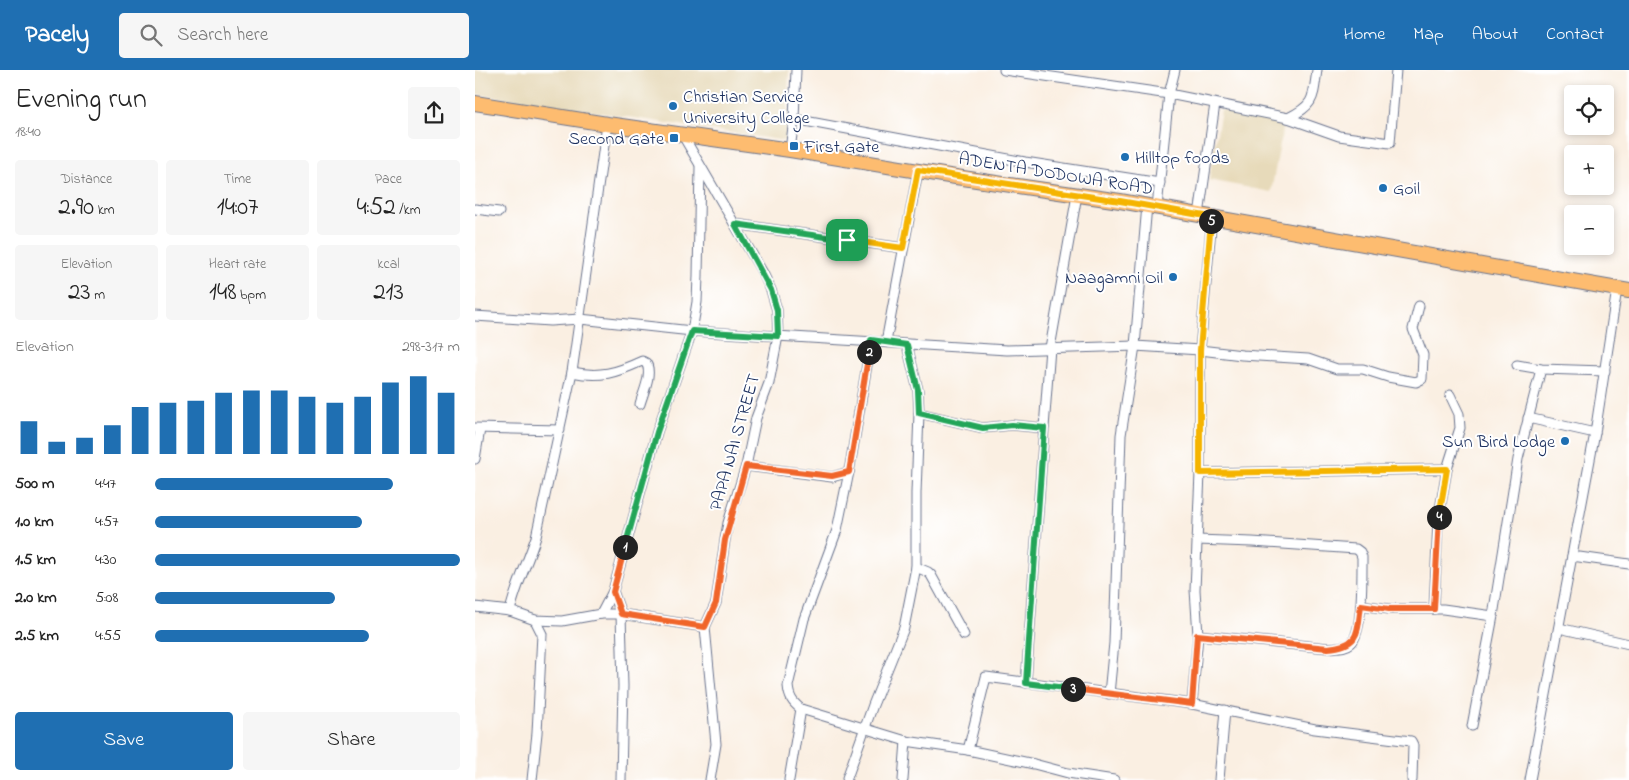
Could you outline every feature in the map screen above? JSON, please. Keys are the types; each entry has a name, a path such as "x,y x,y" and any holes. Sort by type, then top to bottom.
{"main road":[{"name":"ADENTA DODOWA ROAD","path":"475,103 1152,206 1623,290"}],"street":[{"path":"790,150 794,119 796,70"},
{"path":"1004,70 1169,94 1287,118 1339,136 1390,143 1396,70"},
{"path":"1109,694 1114,643 1121,435 1135,346 1152,206 1159,183 1169,94 1175,70"},
{"path":"1287,118 1302,111 1309,105 1313,98 1317,70"},
{"path":"1192,704 1197,635 1195,590 1200,473 1200,350 1205,216 1215,104"},
{"path":"794,119 1025,162 1159,183"},
{"path":"510,611 516,587 536,537 572,372 607,124"},
{"name":"PAPA NAI STREET","path":"682,134 771,290 777,310 778,336 772,370 756,418 746,466 725,540 716,603 705,627 716,744 711,780"},
{"path":"601,614 613,592 657,432 692,331 699,276 700,164"},
{"path":"886,342 918,170"},
{"path":"1026,683 1050,348 1077,195"},
{"path":"475,209 499,212"},
{"path":"735,224 903,248"},
{"path":"1530,780 1605,371 1623,290"},
{"path":"475,316 550,321 580,319 692,331 871,340 907,345 1007,350 1135,346 1200,350 1308,359 1332,368 1363,370 1416,382 1422,379 1423,369 1423,355 1413,329 1419,306"},
{"path":"871,340 849,472 837,530 804,619 787,686 791,701 801,708 906,741 968,750 1034,764 1067,777 1114,780"},
{"path":"847,778 873,705 904,628 916,567 919,413 918,390 907,345"},
{"path":"572,372 586,375 615,373 646,362 648,372 640,404"},
{"path":"1517,365 1605,371"},
{"path":"1472,726 1493,616 1518,459 1541,368"},
{"path":"1434,609 1438,527 1447,469 1461,422 1450,395"},
{"path":"919,413 983,428 1012,425 1044,428"},
{"path":"1527,418 1595,433"},
{"path":"475,459 478,428 560,430"},
{"path":"746,466 832,476 849,472"},
{"path":"1200,473 1447,469"},
{"path":"832,476 846,488"},
{"path":"1197,540 1356,549 1362,557 1361,605 1355,637 1351,643 1340,647 1328,648 1197,635"},
{"path":"1572,556 1629,564"},
{"path":"916,567 931,575 964,635"},
{"path":"613,592 621,614 623,686 621,780"},
{"path":"1361,605 1389,609 1434,609 1493,616"},
{"path":"475,607 510,611 535,620 562,621 601,614 621,614 705,627"},
{"path":"532,780 537,733 542,634 535,620"},
{"path":"542,634 562,621"},
{"path":"1559,628 1629,644"},
{"path":"968,750 985,678 1192,704 1315,729 1411,741 1413,745 1412,780"},
{"path":"789,780 801,708"},
{"path":"1219,780 1225,710"},
{"path":"903,780 906,741"}],"shaded area":[{"name":"Christian Service University College","path":"475,70 789,70 786,141 475,94"},
{"path":"1221,110 1284,122 1271,192 1209,180"}],"place":[{"name":"Christian Service University College","path":"673,106"},
{"name":"Second Gate","path":"674,138"},
{"name":"First Gate","path":"794,146"},
{"name":"Hilltop foods","path":"1125,157"},
{"name":"Goil","path":"1383,188"},
{"name":"Naagamni Oil","path":"1173,277"},
{"name":"Sun Bird Lodge","path":"1565,441"}],"route":[{"path":"918,170 1211,217 1200,350 1200,473 1447,469 1439,522 1434,609 1389,609 1361,605 1355,637 1351,643 1340,647 1328,648 1197,635 1192,704 1026,683 1044,428 1001,425 983,428 919,413 918,390 907,345 871,340 849,472 832,476 776,471 746,466 725,540 716,603 705,627 621,614 613,592 657,432 692,331 778,336 777,310 771,290 735,224 847,240 903,248 918,170"}]}
